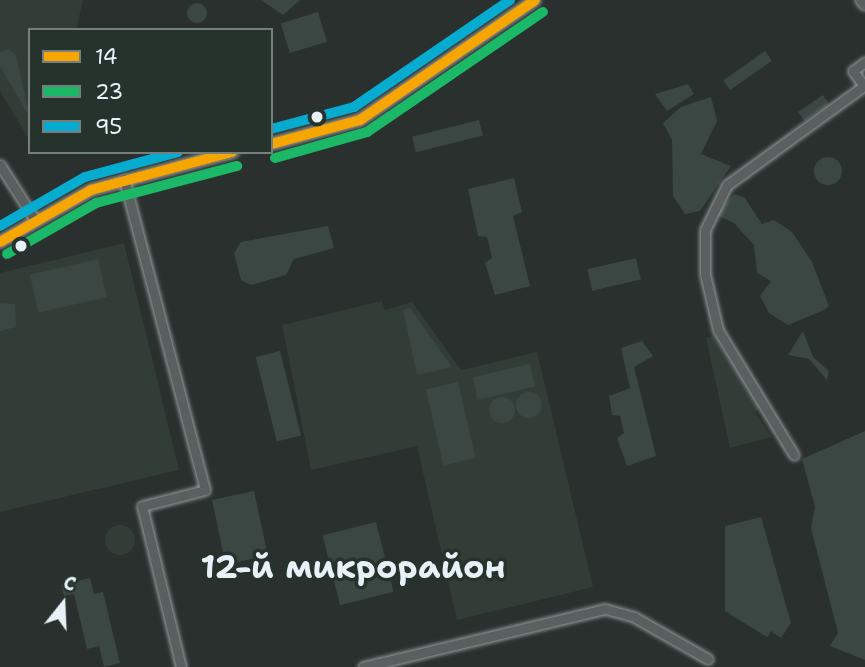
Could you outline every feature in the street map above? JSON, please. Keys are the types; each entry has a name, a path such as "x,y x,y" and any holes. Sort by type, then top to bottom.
{"main road":[{"path":"273,143 360,120 535,0"},
{"path":"861,0 865,5"},
{"path":"0,242 35,220 124,179 225,154"}],"street":[{"path":"794,455 721,337 705,274 705,230 718,197 864,86 853,71 865,62"},
{"path":"0,165 35,220"},
{"path":"124,179 205,490 142,506 181,667"},
{"path":"363,667 605,609 634,617 708,659"}],"shaded area":[{"path":"0,0 83,0 76,28 28,28 28,138 0,91"},
{"path":"261,0 300,0 283,15"},
{"path":"193,3 201,3 207,13 201,23 193,23 187,17 187,9"},
{"path":"318,12 327,42 290,53 281,23"},
{"path":"9,49 16,55 28,115 0,66 0,52"},
{"path":"765,51 772,61 730,90 723,80"},
{"path":"688,84 694,94 667,111 655,94"},
{"path":"823,95 829,104 804,121 798,112"},
{"path":"711,97 717,121 701,154 731,166 700,211 685,214 673,196 672,140 663,123 681,107"},
{"path":"479,120 483,136 416,152 412,137"},
{"path":"828,157 838,161 842,171 838,181 828,185 818,181 814,171 818,161"},
{"path":"514,178 522,212 513,216 530,286 495,295 485,263 492,258 487,237 478,236 468,189"},
{"path":"734,194 744,197 762,224 774,220 792,232 812,262 829,306 788,325 769,313 760,296 771,281 757,273 754,245 734,223 716,215"},
{"path":"328,226 334,248 294,259 286,275 251,285 241,280 234,253 241,242"},
{"path":"124,243 179,470 0,512 0,273"},
{"path":"636,258 641,279 592,291 587,269"},
{"path":"98,259 107,297 39,313 30,275"},
{"path":"382,301 385,310 412,302 461,370 537,352 593,587 457,620 417,446 311,470 282,325"},
{"path":"0,303 15,304 16,327 0,331"},
{"path":"410,308 452,367 417,375 403,310"},
{"path":"803,331 813,357 829,371 827,380 809,359 788,355"},
{"path":"714,336 761,407 755,412 771,437 730,448 706,338"},
{"path":"642,341 653,356 634,367 656,456 627,466 617,438 624,433 620,416 612,415 609,396 630,388 621,348"},
{"path":"280,351 301,435 277,441 256,357"},
{"path":"530,364 535,386 478,400 473,377"},
{"path":"458,382 476,458 443,465 426,389"},
{"path":"529,392 538,396 542,405 538,414 529,418 520,414 516,405 520,396"},
{"path":"502,397 511,401 515,410 511,419 502,423 493,419 489,410 493,401"},
{"path":"865,431 865,660 830,646 838,633 811,528 815,507 802,459"},
{"path":"254,491 268,556 226,564 212,500"},
{"path":"761,517 791,623 781,638 771,631 767,637 725,611 725,526"},
{"path":"376,522 393,592 340,605 323,535"},
{"path":"120,525 126,526 134,534 134,546 126,554 120,555 114,554 106,546 105,540 106,534 114,526"},
{"path":"90,578 94,594 103,592 120,663 104,667 99,646 87,649 74,594 64,596 61,585"}],"transit line":[{"name":"95","path":"273,128 354,107 510,0"},
{"name":"14","path":"273,143 360,120 535,0"},
{"name":"23","path":"275,158 367,132 543,12"},
{"name":"95","path":"0,226 85,177 171,154"},
{"name":"14","path":"0,242 91,190 225,154"},
{"name":"23","path":"7,254 96,203 237,166"}],"district":[{"name":"12-й микрорайон","path":"353,567"}]}
